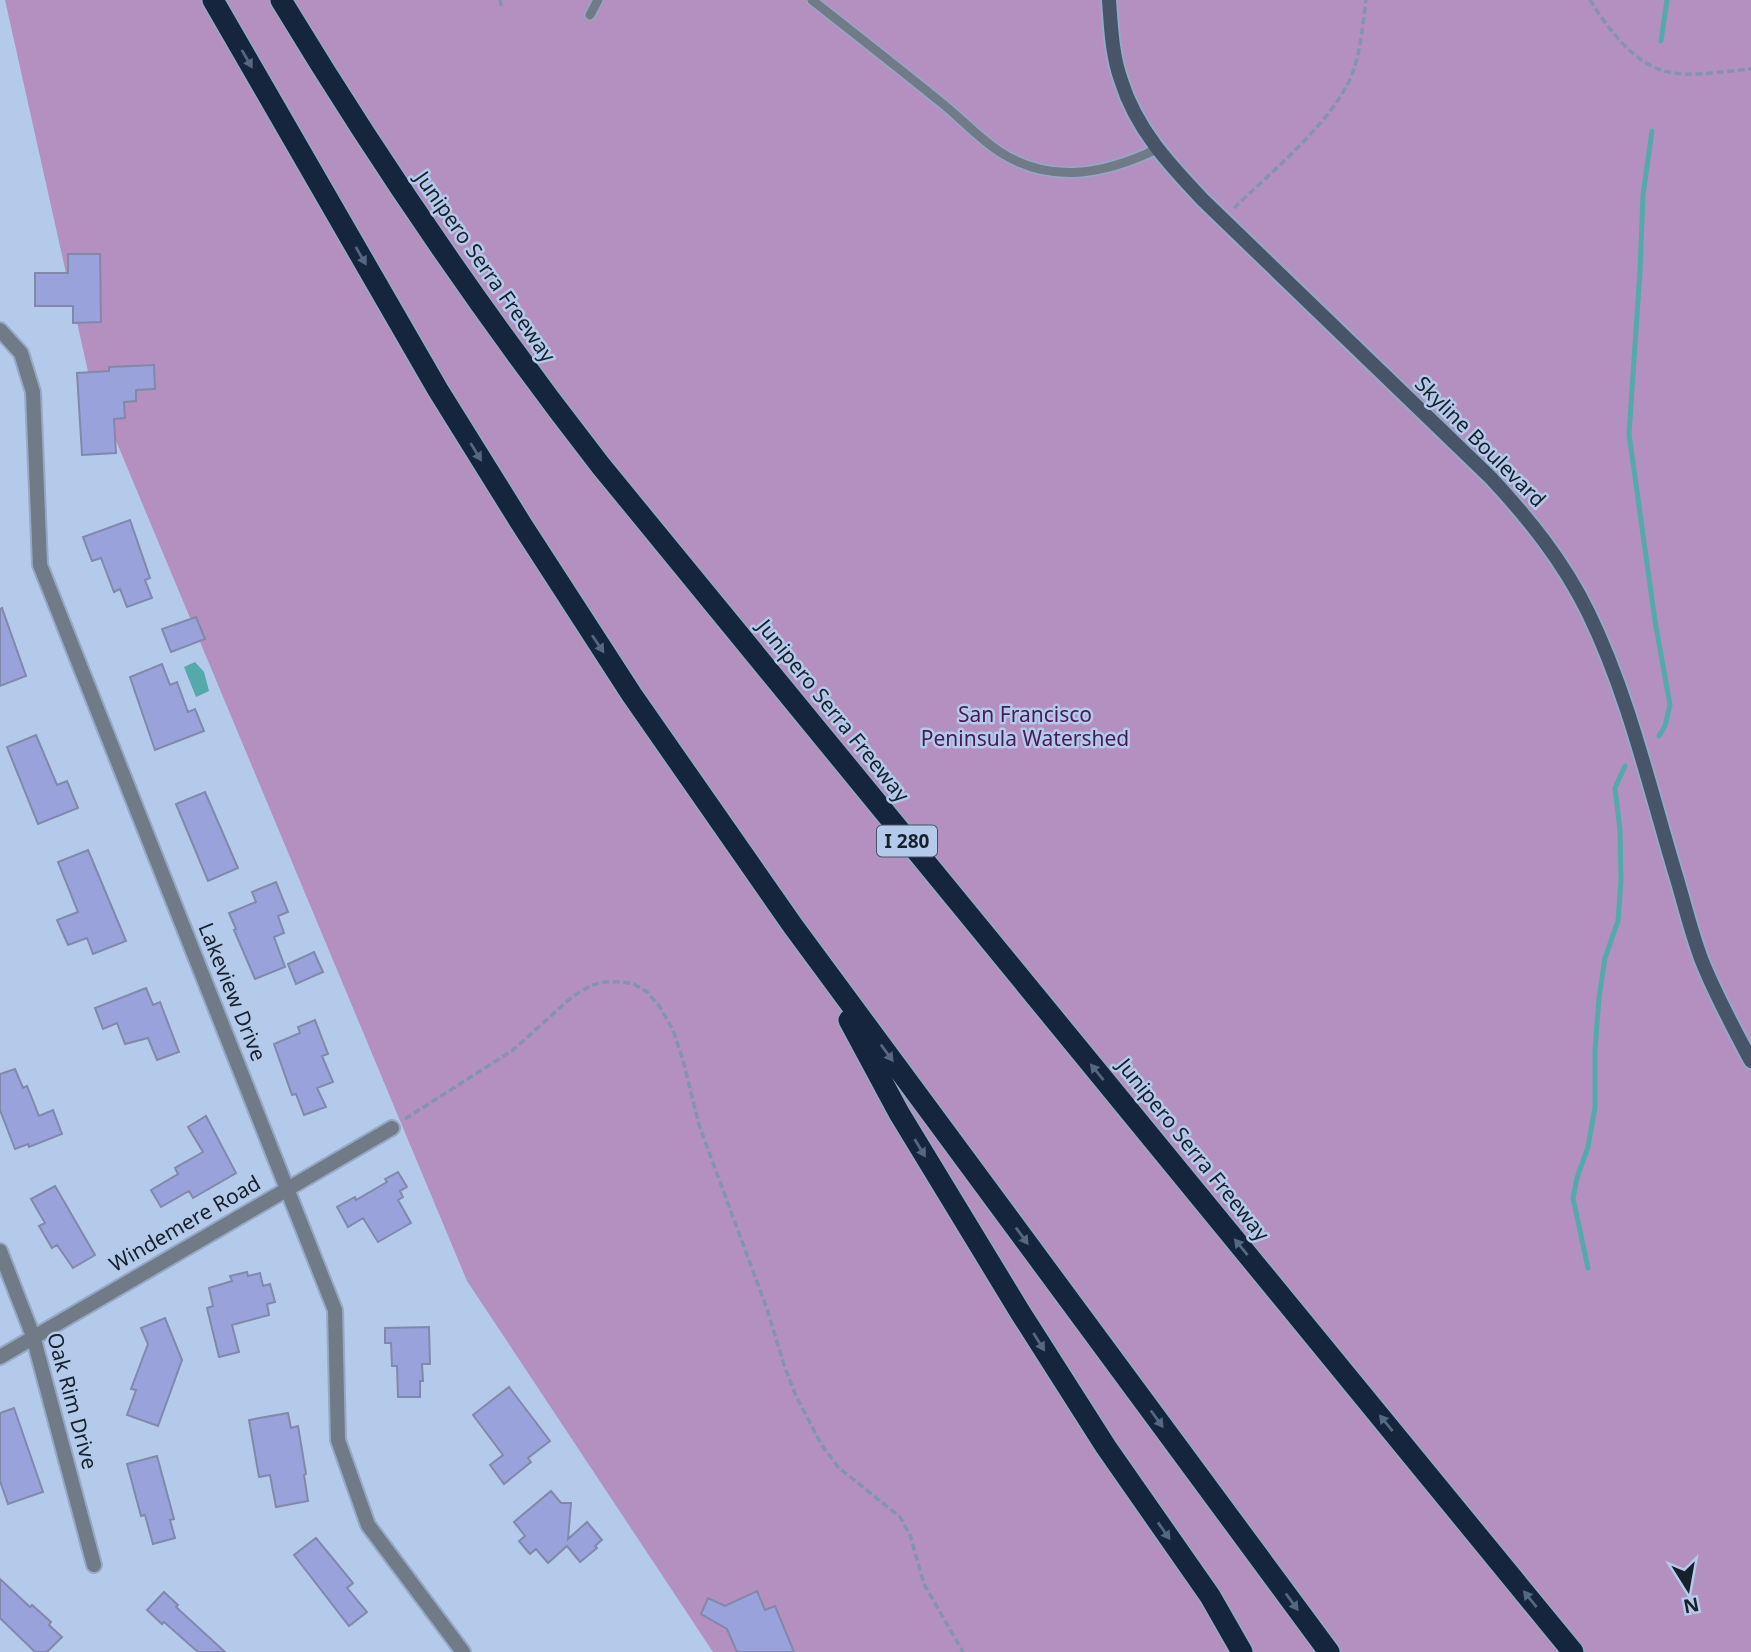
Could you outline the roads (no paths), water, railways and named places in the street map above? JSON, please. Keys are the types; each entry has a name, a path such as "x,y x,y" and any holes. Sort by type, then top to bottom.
{"highway":[{"path":"213,0 398,321 522,526 677,761 817,959 1329,1652"},
{"name":"Junipero Serra Freeway","path":"281,0 417,215 502,335 594,457 1573,1652"},
{"path":"817,959 899,1113 1020,1312 1106,1447 1210,1596 1242,1652"}],"street":[{"name":"Skyline Boulevard","path":"1109,0 1112,41 1120,80 1136,118 1157,149 1222,219 1491,478 1529,519 1561,565 1588,611 1610,663 1629,716 1702,960 1751,1061"},
{"name":"Lakeview Drive","path":"0,330 21,353 33,391 40,565 335,1310 338,1440 368,1525 463,1652"},
{"name":"Windemere Road","path":"0,1357 391,1128"},
{"name":"Oak Rim Drive","path":"0,1251 33,1336 94,1565"}],"lane":[{"path":"590,15 598,0"},
{"path":"812,0 999,151 1023,164 1046,171 1090,172 1126,164 1157,149"}],"waterway":[{"path":"1661,41 1667,0"},
{"path":"1652,131 1643,195 1629,434 1655,621 1670,705 1665,726 1659,736"},
{"path":"1588,1268 1573,1198 1588,1147 1595,1107 1599,998 1605,958 1618,921 1621,881 1620,830 1615,788 1625,766"}],"park label":[{"name":"San Francisco Peninsula Watershed","path":"1025,727"}]}
